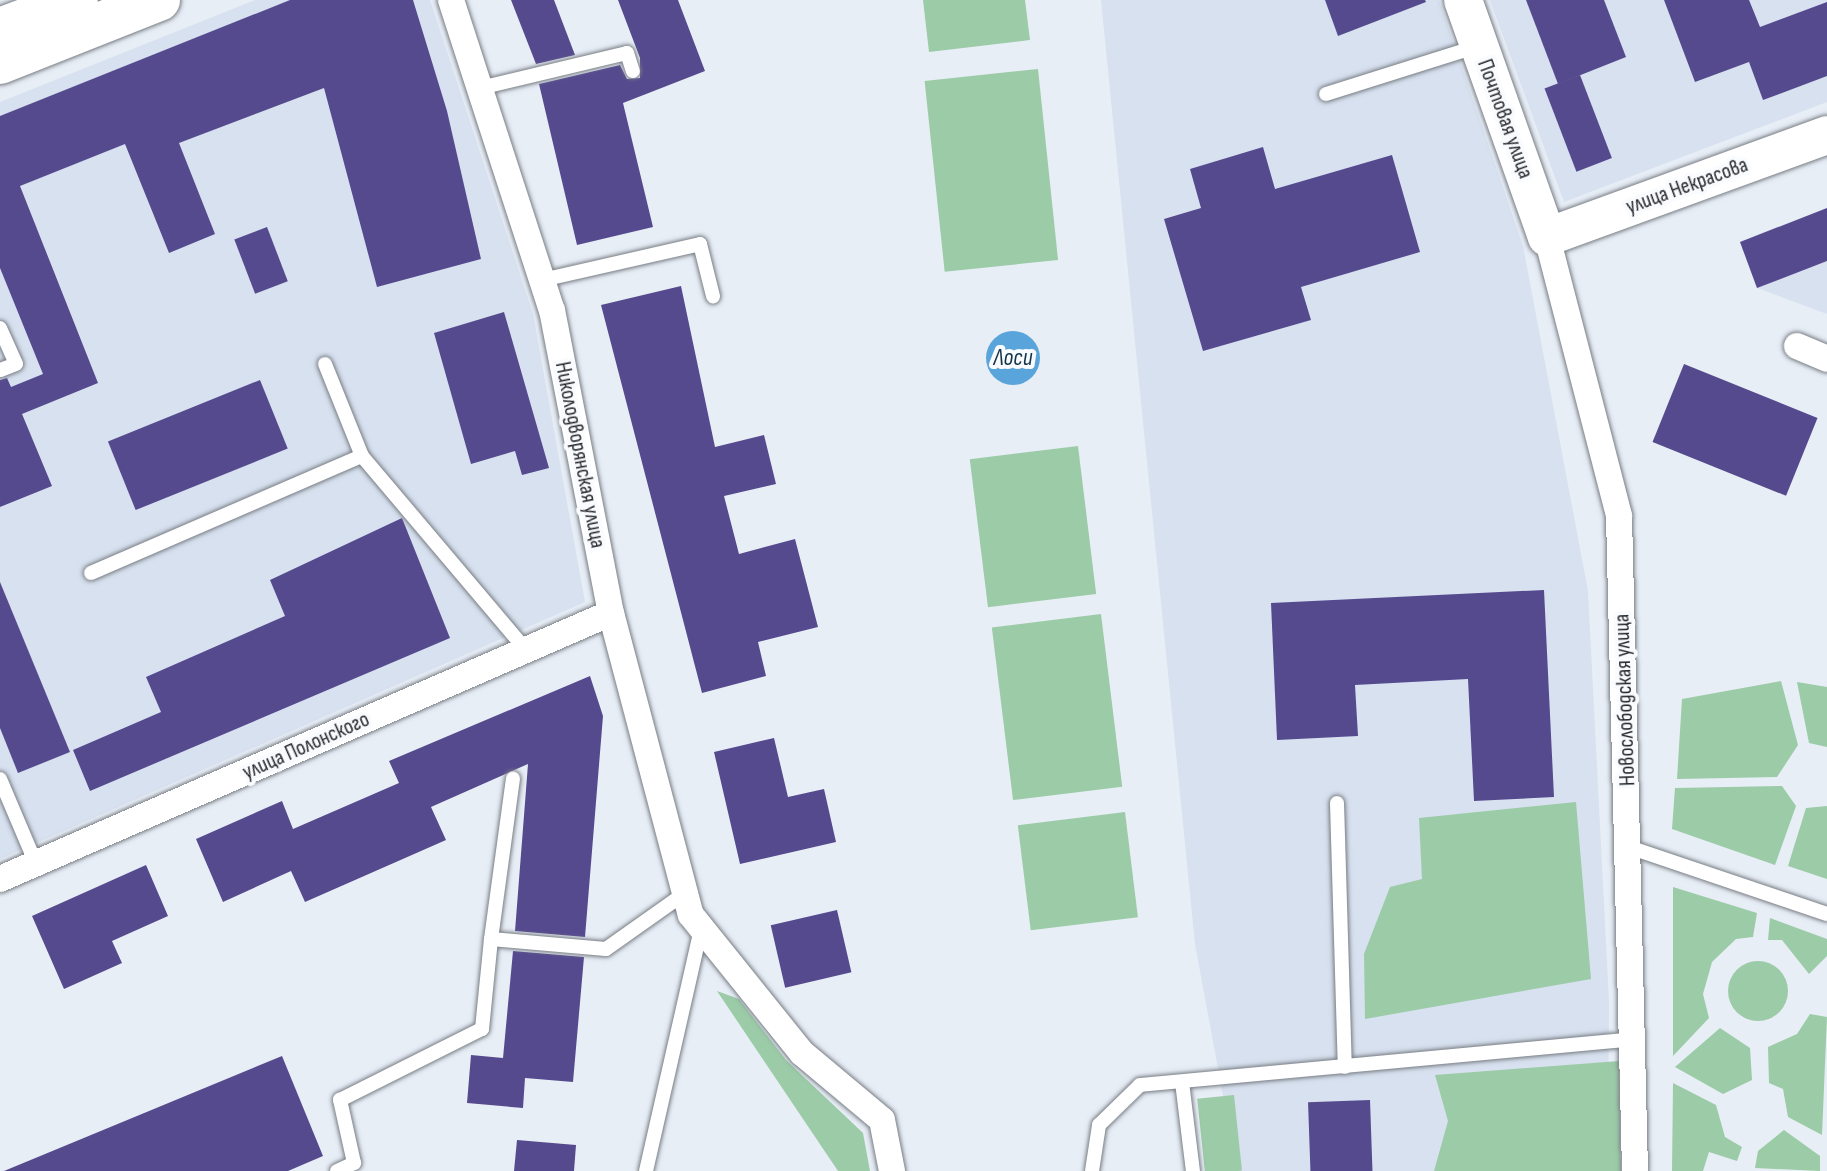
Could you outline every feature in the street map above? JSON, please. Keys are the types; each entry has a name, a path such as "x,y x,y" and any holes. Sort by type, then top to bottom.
{"main road":[{"path":"0,63 159,0"},
{"path":"0,29 53,4"}],"street":[{"name":"Николодворянская улица","path":"451,0 542,280 611,613 692,913"},
{"name":"Почтовая улица","path":"1463,0 1547,237"},
{"name":"улица Некрасова","path":"1547,237 1827,135"},
{"name":"Новослободская улица","path":"1547,237 1619,516 1635,1171"},
{"path":"1797,346 1827,359"},
{"name":"улица Полонского","path":"0,879 611,613"},
{"path":"692,913 802,1053 882,1120 892,1171"}],"lane":[{"path":"1326,94 1479,46"},
{"path":"480,88 627,53 633,71"},
{"path":"542,280 700,244 713,296"},
{"path":"0,328 16,364 0,370"},
{"path":"325,364 362,456 526,650"},
{"path":"91,573 362,456"},
{"path":"0,779 36,864"},
{"path":"337,1171 354,1163 340,1100 482,1029 513,779"},
{"path":"1337,803 1345,1067"},
{"path":"1629,847 1827,914"},
{"path":"491,939 606,949 692,913"},
{"path":"646,1171 692,913"},
{"path":"1092,1171 1099,1125 1140,1085 1634,1039"},
{"path":"1182,1082 1193,1171"}],"shaded area":[{"path":"255,0 430,0 533,314 585,602 0,859 0,102"},
{"path":"1101,0 1439,0 1523,246 1588,591 1609,1002 1608,1171 1237,1171 1195,944"},
{"path":"1490,0 1827,0 1827,102 1564,202"},
{"path":"1827,208 1827,314 1757,288 1740,242"}],"green space":[{"path":"923,0 1025,0 1030,40 929,52"},
{"path":"1038,69 1058,260 945,272 925,81"},
{"path":"1078,446 1096,594 988,607 970,459"},
{"path":"1101,614 1122,787 1013,800 992,627"},
{"path":"1781,681 1798,745 1777,777 1677,779 1682,699"},
{"path":"1797,682 1827,687 1827,747 1809,743"},
{"path":"1782,786 1796,806 1775,865 1672,829 1675,788"},
{"path":"1576,802 1591,979 1365,1019 1364,954 1390,887 1422,879 1419,818"},
{"path":"1827,806 1827,879 1788,866 1806,808"},
{"path":"1125,812 1138,917 1031,930 1018,825"},
{"path":"1673,887 1757,913 1753,937 1736,939 1712,962 1703,994 1709,1018 1673,1056"},
{"path":"1770,918 1827,939 1827,956 1809,974 1782,940 1768,940"},
{"path":"1758,961 1779,970 1788,991 1779,1012 1758,1021 1737,1012 1728,991 1737,970"},
{"path":"717,991 739,999 786,1060 863,1133 870,1171 838,1171"},
{"path":"1810,1014 1827,1017 1822,1135 1788,1117 1783,1089 1769,1083 1768,1047 1797,1034"},
{"path":"1720,1028 1750,1048 1752,1080 1723,1094 1675,1067"},
{"path":"1619,1061 1621,1171 1434,1171 1448,1121 1435,1075"},
{"path":"1673,1083 1716,1105 1725,1137 1742,1147 1737,1161 1709,1152 1703,1171 1672,1171"},
{"path":"1234,1095 1242,1171 1205,1171 1197,1099"},
{"path":"1784,1130 1820,1156 1820,1171 1755,1168 1758,1151"}],"water":[{"name":"Лоси","path":"1013,331 1032,339 1040,358 1032,377 1013,385 994,377 986,358 994,339"}],"building":[{"path":"290,0 413,0 447,111 481,259 377,287 324,88 179,143 215,234 169,253 125,144 20,186 98,383 22,414 52,486 0,507 0,380 7,378 11,387 43,374 0,268 0,116"},
{"path":"511,0 554,0 575,55 536,64"},
{"path":"618,0 678,0 705,71 623,103 653,227 577,245 539,84 620,65 627,79 640,78 640,58"},
{"path":"1325,0 1425,0 1426,2 1338,36"},
{"path":"1526,0 1604,0 1626,57 1558,84"},
{"path":"1664,0 1749,0 1760,27 1827,2 1827,76 1763,100 1749,62 1695,82"},
{"path":"1580,75 1612,158 1576,172 1545,89"},
{"path":"1263,147 1275,189 1392,155 1420,252 1301,287 1311,320 1203,351 1164,219 1201,208 1190,169"},
{"path":"1827,208 1827,261 1757,288 1740,242"},
{"path":"267,227 288,281 255,294 234,240"},
{"path":"681,286 715,447 764,435 776,484 724,496 739,554 795,539 818,627 758,642 766,676 702,693 601,305"},
{"path":"504,312 549,468 522,475 515,451 471,464 434,333"},
{"path":"1684,364 1818,418 1786,496 1653,442"},
{"path":"260,380 288,449 136,510 108,441"},
{"path":"402,518 450,638 90,791 73,750 161,712 146,677 285,616 270,580"},
{"path":"0,582 70,752 18,773 0,728"},
{"path":"1544,590 1554,797 1474,801 1468,679 1355,685 1358,736 1277,740 1271,603"},
{"path":"590,676 603,716 585,937 515,931 528,764 431,807 446,840 305,902 291,871 223,902 196,839 282,801 293,829 399,783 389,761"},
{"path":"774,738 788,797 824,789 836,842 740,864 714,752"},
{"path":"146,865 168,916 112,941 122,963 64,989 32,916"},
{"path":"837,910 851,972 785,988 771,925"},
{"path":"513,951 584,957 573,1082 525,1078 523,1108 467,1103 471,1055 503,1058"},
{"path":"282,1056 323,1156 288,1171 4,1171"},
{"path":"1370,1100 1372,1171 1310,1171 1308,1102"},
{"path":"517,1140 576,1145 574,1171 514,1171"}]}
